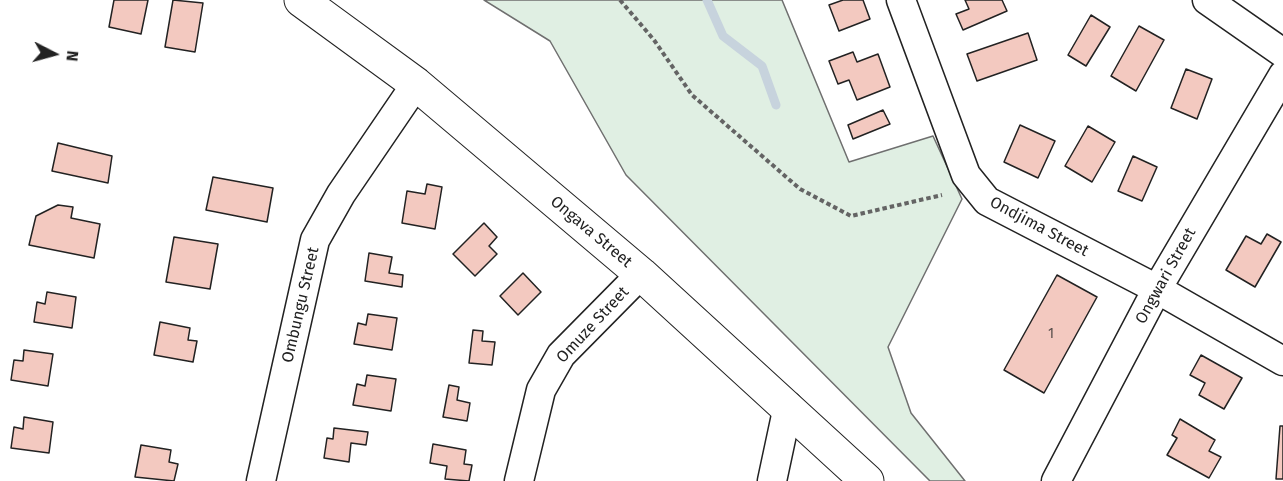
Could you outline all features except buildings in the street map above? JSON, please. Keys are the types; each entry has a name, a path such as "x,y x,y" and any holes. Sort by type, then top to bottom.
{"street":[{"name":"Ongava Street","path":"301,0 416,84 641,274 788,406 867,481"},
{"name":"Ondjima Street","path":"901,0 966,175 974,188 987,201 1157,289 1283,361"},
{"path":"1207,0 1283,53"},
{"name":"Ongwari Street","path":"1056,481 1157,289 1283,75"},
{"name":"Ombungu Street","path":"261,481 315,240 341,194 416,84"},
{"name":"Omuze Street","path":"519,481 541,390 561,355 641,274"},
{"path":"772,481 788,406"}],"path":[{"path":"620,0 654,40 692,95 800,189 851,216 974,188"}],"green space":[{"path":"484,0 782,0 849,162 933,136 962,199 888,347 911,413 965,481 930,481 626,175 550,41"}],"waterway":[{"path":"707,0 723,36 762,66 776,105"}]}
